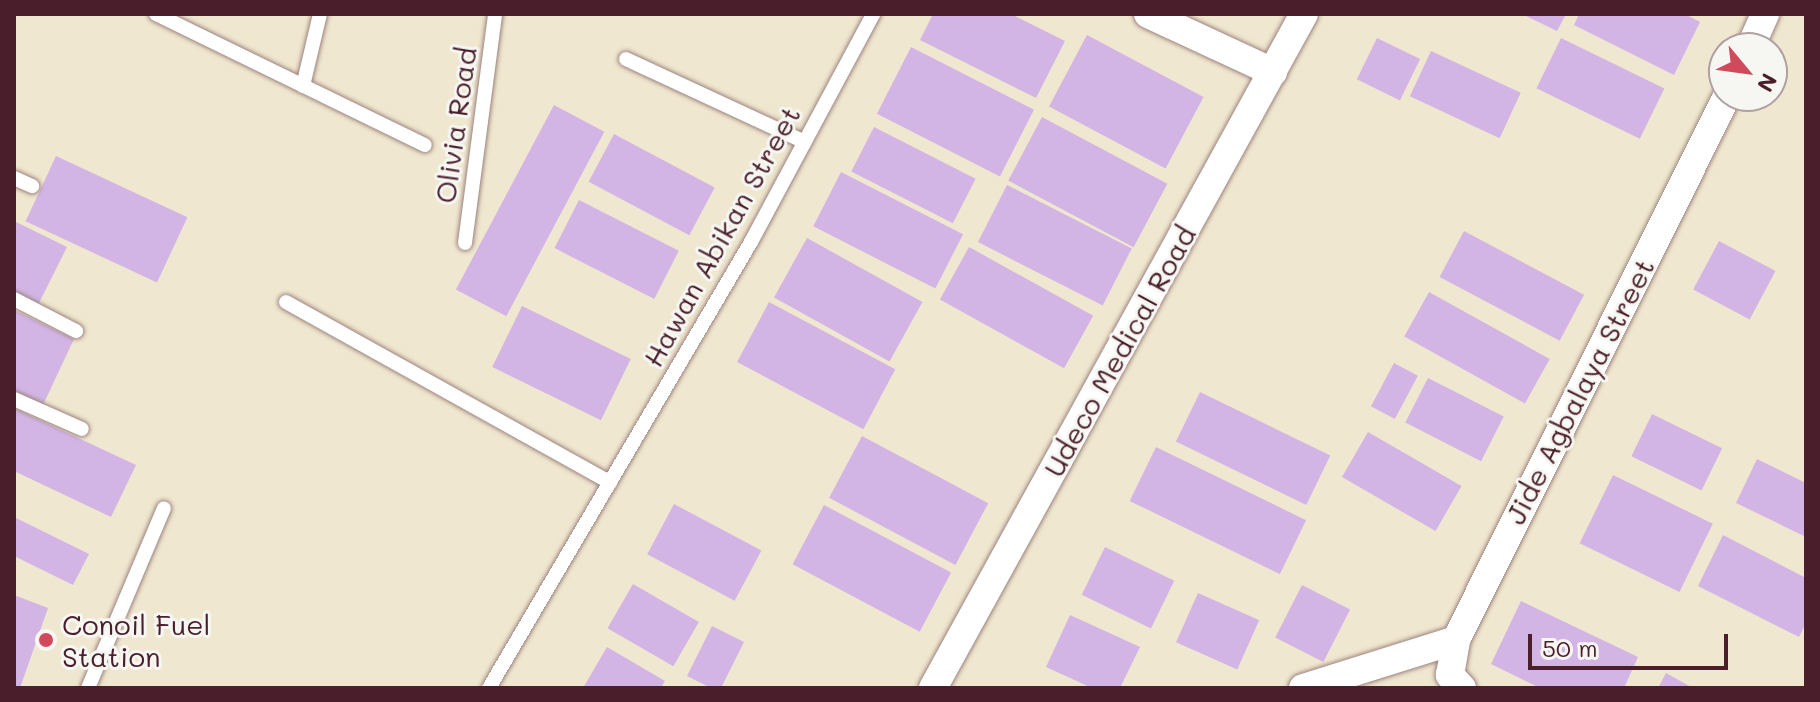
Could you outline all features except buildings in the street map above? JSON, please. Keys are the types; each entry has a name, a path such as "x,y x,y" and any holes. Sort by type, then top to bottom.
{"street":[{"path":"1148,14 1273,72"},
{"name":"Udeco Medical Road","path":"933,688 1304,14"},
{"name":"Jide Agbalaya Street","path":"1462,688 1450,675 1456,640 1719,112"},
{"path":"1303,688 1456,640"}],"lane":[{"path":"156,14 425,145"},
{"path":"303,86 320,14"},
{"name":"Olivia Road","path":"465,243 495,14"},
{"name":"Hawan Abikan Street","path":"610,482 751,242 873,14"},
{"path":"626,59 805,142"},
{"path":"14,178 32,186"},
{"path":"14,299 76,331"},
{"path":"286,302 610,482 489,688"},
{"path":"14,399 82,429"},
{"path":"88,688 164,508"}],"place":[{"name":"Conoil Fuel Station","path":"46,640"}]}
